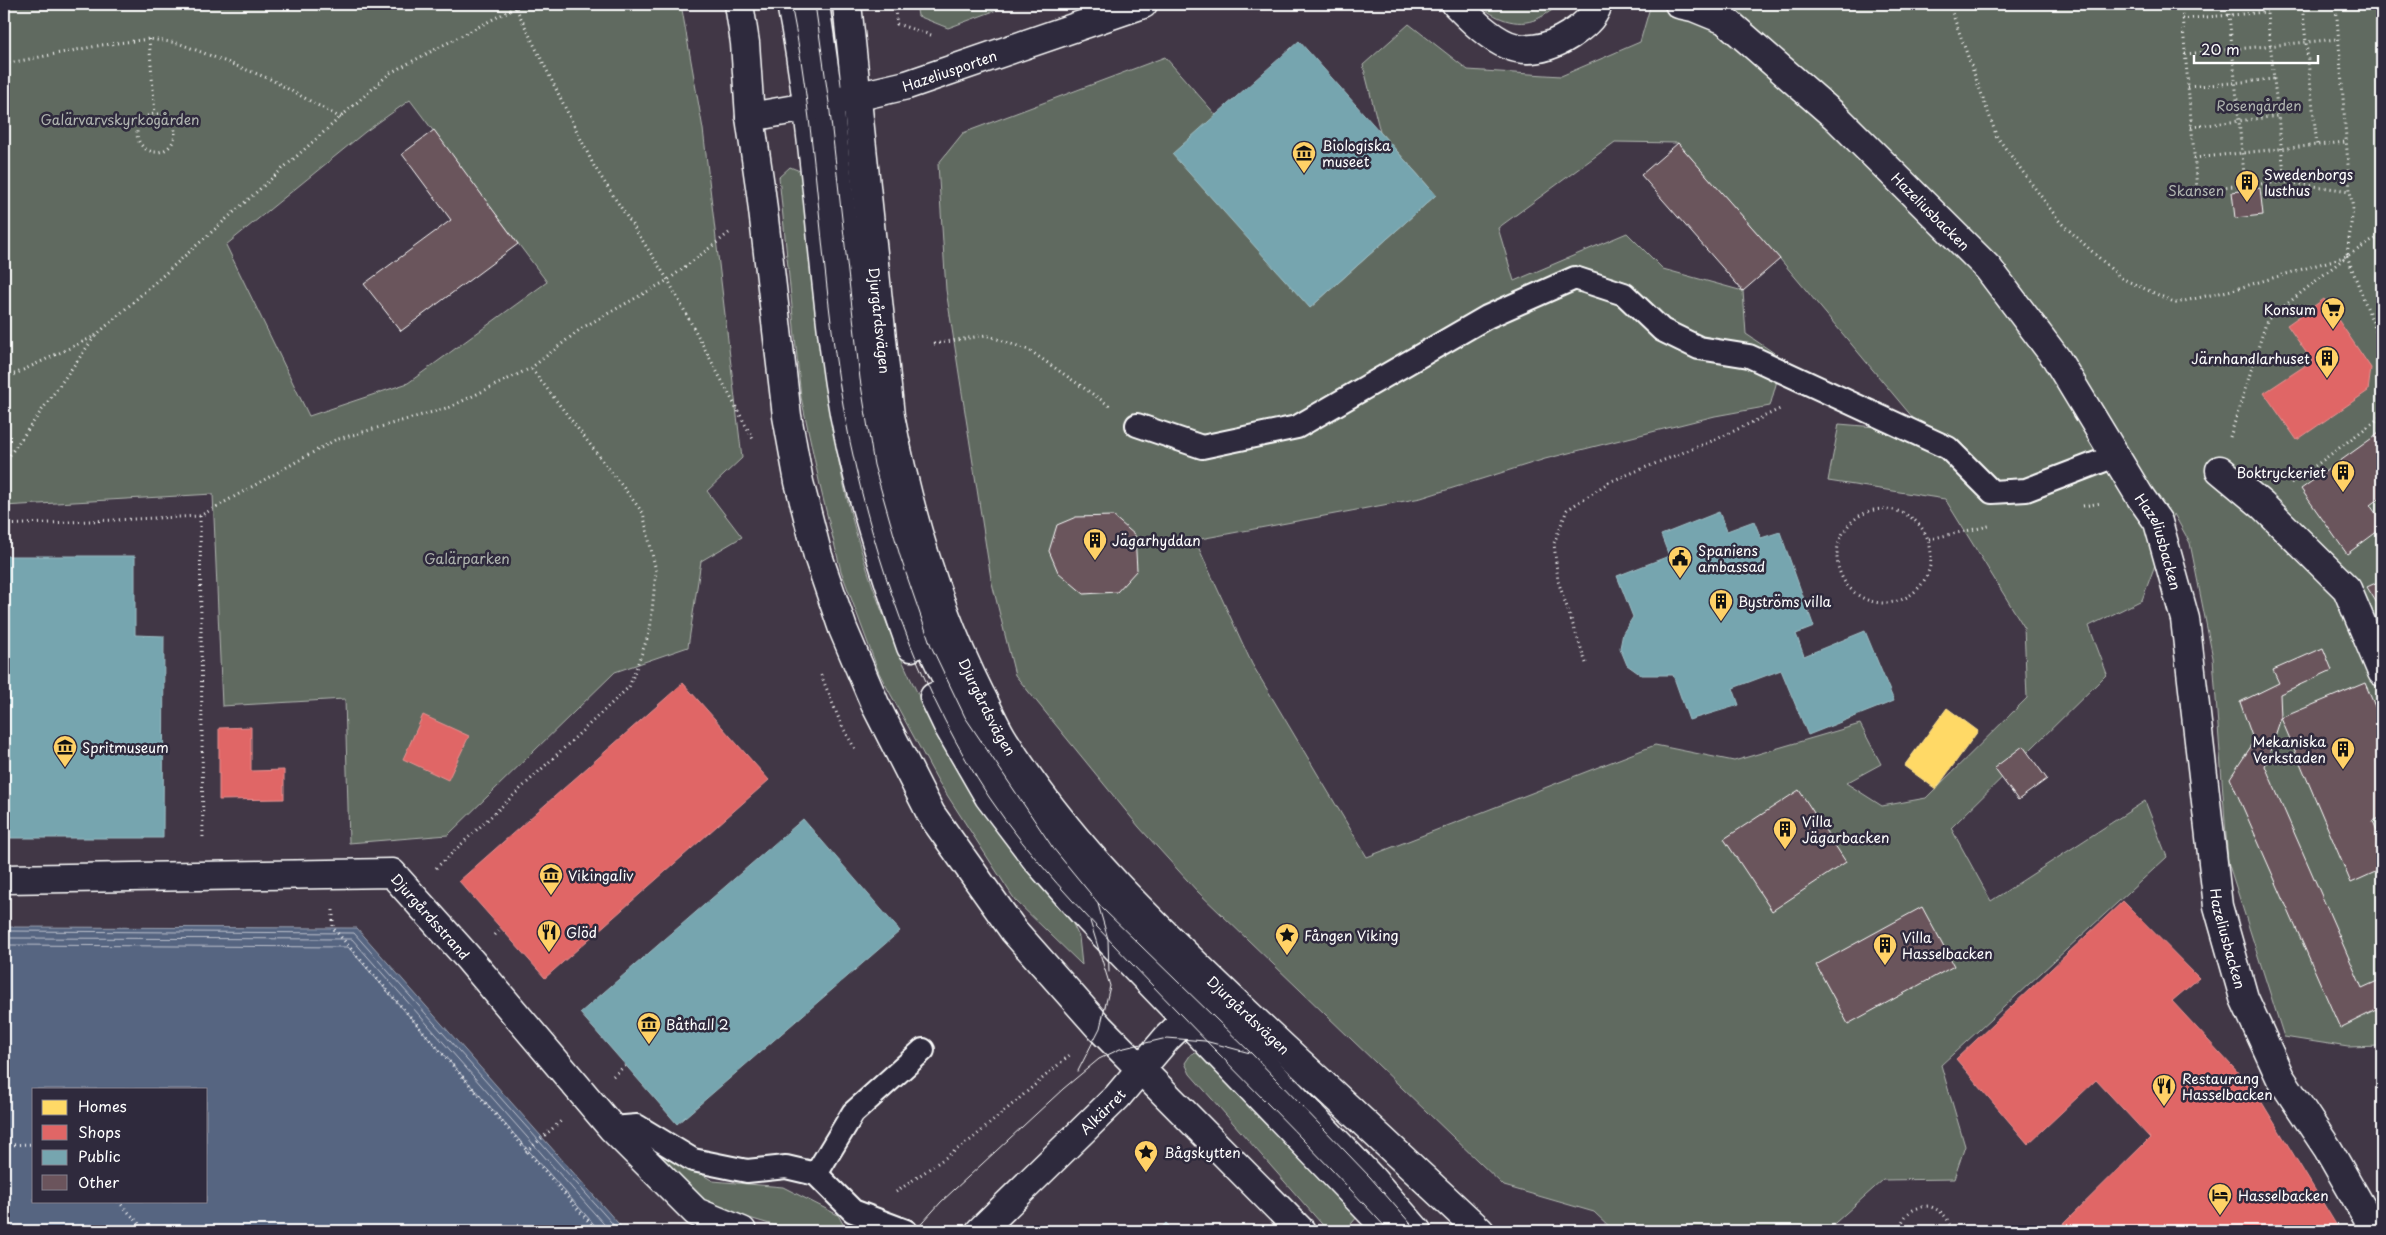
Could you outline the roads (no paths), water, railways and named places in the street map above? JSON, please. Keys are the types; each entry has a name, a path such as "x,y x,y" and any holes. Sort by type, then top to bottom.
{"street":[{"path":"739,4 745,43 750,117 761,193 787,416 799,482 818,556 843,630 875,704 931,814 1014,931 1100,1028 1301,1231"},
{"name":"Djurgårdsvägen","path":"791,4 819,105"},
{"name":"Djurgårdsvägen","path":"815,4 819,105 874,465 900,556 931,646 965,717 1053,848 1103,909 1202,1004 1370,1178 1417,1231"},
{"name":"Djurgårdsvägen","path":"847,4 890,416 903,481 942,611 971,677 1002,736 1038,789 1101,868 1202,1004 1350,1189 1389,1231"},
{"name":"Hazeliusporten","path":"750,117 819,105 907,85 1143,4"},
{"path":"1456,4 1496,41 1513,47 1532,50 1552,44 1581,28 1587,23 1598,4"},
{"name":"Hazeliusbacken","path":"1679,4 1693,7 1725,20 1836,117 1988,268 2056,358 2115,456 2158,522 2185,620 2218,906 2244,998 2280,1077 2328,1149 2375,1231"},
{"path":"2220,470 2262,505 2347,588 2382,672"},
{"name":"Djurgårdsstrand","path":"4,879 392,873 469,959 612,1128 696,1212 742,1231"},
{"name":"Djurgårdsvägen","path":"1202,1004 1480,1231"},
{"name":"Alkärret","path":"980,1231 1117,1098 1141,1068 1202,1004"}],"lane":[{"path":"1137,425 1202,447 1298,427 1487,317 1575,278 1624,294 1662,330 1699,348 1749,356 1948,448 1992,492 2026,490 2115,456"},
{"path":"816,1174 853,1113 923,1050"},
{"path":"612,1128 638,1126 694,1160 747,1170 786,1167 816,1174 852,1211 906,1231"}],"water":[{"path":"4,927 357,928 625,1231 4,1231"}],"tram line":[{"path":"791,4 809,120 828,295 844,411 856,469 879,555 908,639 925,680 966,759 989,797 1005,820 1057,883 1164,998 1389,1231"},
{"path":"815,4 829,103 860,379 874,465 900,556 931,646 965,717 1053,848 1103,909 1252,1054 1370,1177 1417,1231"},
{"path":"1098,904 1108,939 1109,972"},
{"path":"1078,1071 1100,1028 1110,986 1090,921"},
{"path":"915,1231 941,1202 1063,1089 1099,1059 1120,1049 1167,1038 1205,1041 1250,1053"}],"place":[{"name":"Biologiska museet","path":"1304,174"},
{"name":"Swedenborgs lusthus","path":"2247,203"},
{"name":"Konsum","path":"2333,330"},
{"name":"Järnhandlarhuset","path":"2327,379"},
{"name":"Boktryckeriet","path":"2343,493"},
{"name":"Jägarhyddan","path":"1095,561"},
{"name":"Spaniens ambassad","path":"1680,579"},
{"name":"Byströms villa","path":"1721,622"},
{"name":"Spritmuseum","path":"65,768"},
{"name":"Mekaniska Verkstaden","path":"2343,770"},
{"name":"Villa Jägarbacken","path":"1785,850"},
{"name":"Vikingaliv","path":"551,896"},
{"name":"Glöd","path":"549,953"},
{"name":"Fången Viking","path":"1287,956"},
{"name":"Villa Hasselbacken","path":"1885,966"},
{"name":"Båthall 2","path":"649,1045"},
{"name":"Restaurang Hasselbacken","path":"2164,1107"},
{"name":"Bågskytten","path":"1146,1173"},
{"name":"Hasselbacken","path":"2220,1216"}],"park label":[{"name":"Rosengården","path":"2259,105"},
{"name":"Galärvarvskyrkogården","path":"120,119"},
{"name":"Skansen","path":"2196,190"},
{"name":"Galärparken","path":"467,558"}]}
